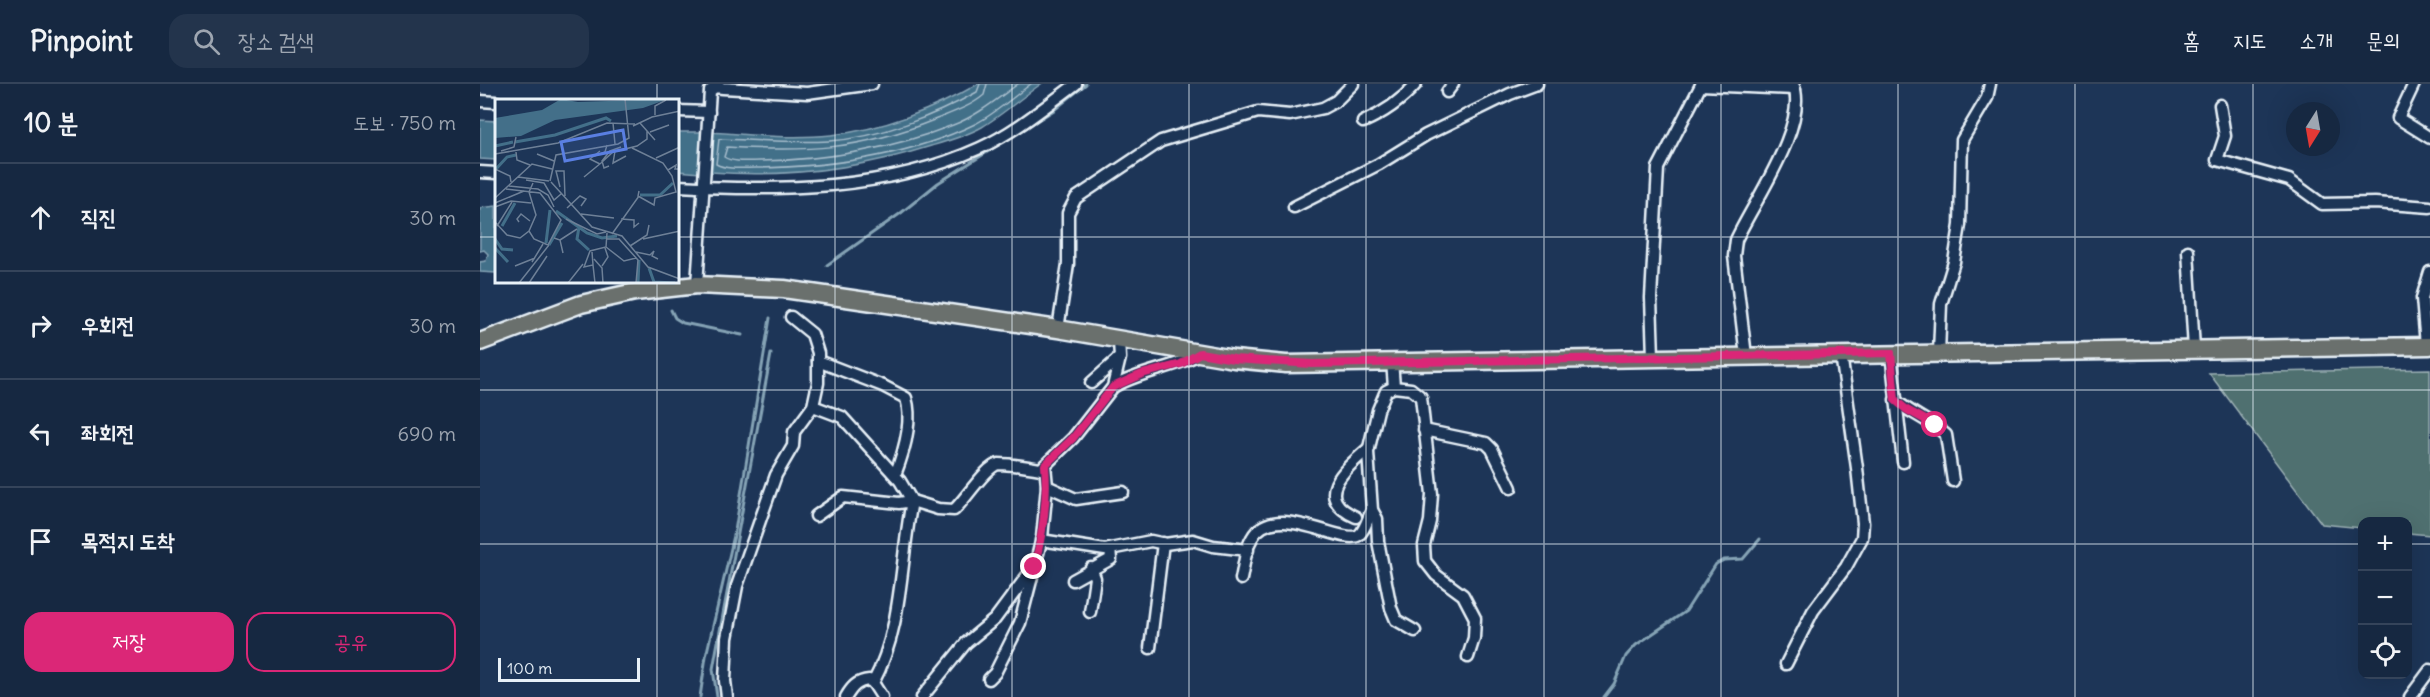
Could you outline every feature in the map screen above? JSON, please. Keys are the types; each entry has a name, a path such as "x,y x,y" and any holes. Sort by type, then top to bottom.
{"main road":[{"path":"480,342 581,304 635,292 697,285 783,289 1058,329 1200,353 1286,364 2428,345"}],"street":[{"path":"697,285 710,87 734,86 807,93 872,84"},
{"path":"680,186 704,184 739,189 843,184 942,163 982,147 1076,84"},
{"path":"1058,329 1068,264 1068,213 1076,198 1161,141 1258,112 1290,115 1323,108 1336,101 1353,84"},
{"path":"1363,122 1383,113 1405,97 1416,84"},
{"path":"1294,207 1379,164 1426,135 1510,94 1537,84"},
{"path":"1653,357 1651,298 1658,168 1701,84 1794,86 1796,105 1787,144 1736,240 1734,256 1746,356"},
{"path":"1939,353 1941,303 1954,262 1960,225 1962,140 1987,98 1990,84"},
{"path":"2414,84 2398,118 2430,138"},
{"path":"2220,105 2225,136 2217,160 2289,180 2322,204 2398,203 2430,207"},
{"path":"680,111 709,112"},
{"path":"480,172 495,173"},
{"path":"2188,251 2194,349"},
{"path":"2428,345 2422,298 2430,272"},
{"path":"727,697 725,681 728,638 737,586 776,475 793,446 794,432 813,406 818,382 818,361 812,334 791,317"},
{"path":"816,516 843,498 899,503 912,501 938,509 954,510 976,487 988,468 997,464 1041,469 1073,438 1113,387 1119,358 1119,340"},
{"path":"1113,387 1142,374 1181,364 1200,353"},
{"path":"1891,353 1903,462"},
{"path":"1786,664 1813,611 1846,567 1862,538 1857,468 1841,354"},
{"path":"1091,383 1119,358"},
{"path":"818,361 883,386 906,398 909,408 908,424 895,475"},
{"path":"1392,361 1394,387"},
{"path":"1415,632 1396,620 1391,608 1378,541 1377,519 1372,510 1368,472 1369,448 1378,410 1386,391 1394,387 1411,389 1419,394 1432,494 1430,521 1424,545 1425,561 1436,575 1463,595 1475,618 1474,638 1468,657"},
{"path":"1895,400 1907,410 1924,417 1946,435 1953,481"},
{"path":"813,406 842,417 895,475 912,501 902,577 886,654 873,683"},
{"path":"1424,430 1486,443 1492,449 1511,488"},
{"path":"1356,518 1340,509 1333,500 1333,492 1346,472 1369,448"},
{"path":"989,679 995,674 1020,623 1041,540 1047,486 1045,465"},
{"path":"1047,486 1076,499 1123,492"},
{"path":"1241,579 1251,539 1258,531 1287,522 1335,532 1348,538 1356,537 1361,533 1372,510"},
{"path":"1041,540 1110,549 1151,541 1162,543 1193,540 1213,546 1248,550"},
{"path":"1150,648 1162,543"},
{"path":"1073,580 1111,559 1110,549"},
{"path":"922,697 966,643 995,619 1034,567"},
{"path":"1090,612 1095,578 1092,568"},
{"path":"2410,697 2430,670"},
{"path":"846,697 853,685 864,680 873,683 882,697"}],"green space":[{"path":"2430,369 2430,535 2412,533 2412,517 2358,517 2358,528 2322,524 2209,373"}],"water":[{"path":"978,84 1041,84 982,127 963,136 904,154 822,170 766,174 710,172 711,132 786,137 850,132 888,123 926,110"},
{"path":"480,120 495,121 495,160 480,159"},
{"path":"680,132 702,132 700,173 680,171"},
{"path":"495,206 495,273 480,272 480,262 486,261 488,254 484,250 480,251 480,208"}],"waterway":[{"path":"827,265 901,213 938,183 1054,110 1086,84"},
{"path":"671,310 675,318 683,323 742,335"},
{"path":"700,697 706,656 735,531 770,318"},
{"path":"717,697 713,669 771,354"},
{"path":"1604,697 1614,684 1626,656 1636,645 1686,611 1716,564 1724,560 1743,559 1760,539"}],"route":[{"path":"1034,567 1042,538 1047,486 1045,465 1073,438 1113,387 1142,374 1181,364 1200,353 1234,359 1312,364 1891,353 1895,400 1907,410 1924,417 1935,425"}]}
